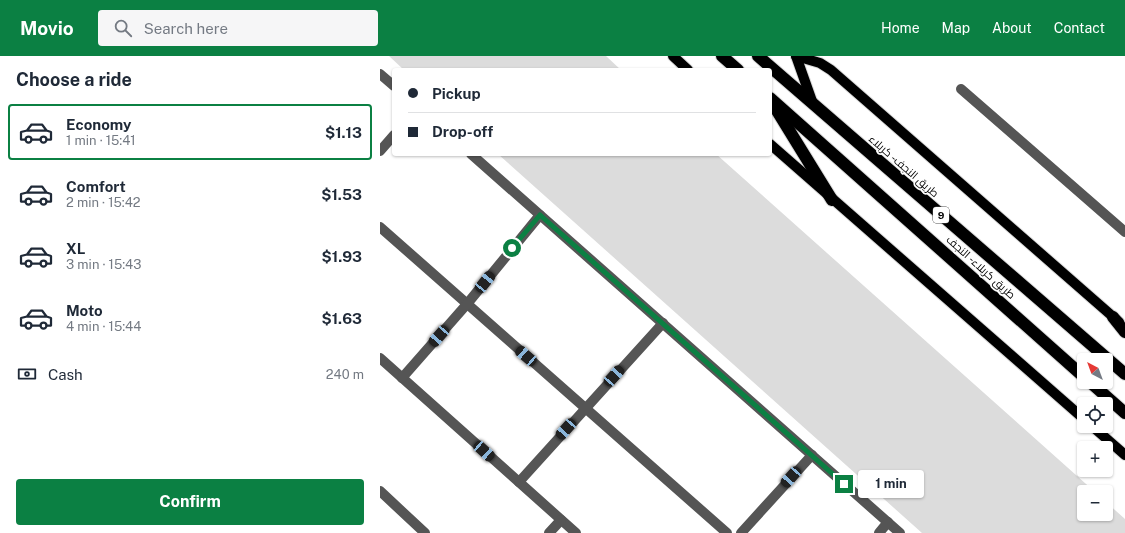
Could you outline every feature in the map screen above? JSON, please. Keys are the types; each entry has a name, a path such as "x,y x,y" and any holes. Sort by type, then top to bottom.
{"highway":[{"path":"722,56 736,68"},
{"name":"طريق النجف - کربلاء","path":"764,57 814,106 1125,374"},
{"name":"طريق کربلاء - النجف","path":"772,100 1077,371"},
{"path":"772,101 832,200"},
{"path":"1113,317 1125,332"},
{"path":"1098,389 1125,413"}],"main road":[{"path":"673,56 686,68"},
{"path":"796,56 814,106"},
{"path":"796,56 820,63 831,70 1125,328"},
{"path":"772,146 832,200 1077,413"},
{"path":"1100,433 1125,455"}],"street":[{"path":"380,74 392,84"},
{"path":"961,89 1125,232"},
{"path":"380,151 392,137"},
{"path":"473,156 900,533"},
{"path":"402,378 467,304 540,215"},
{"path":"380,227 727,533"},
{"path":"519,482 663,323"},
{"path":"380,358 576,533"},
{"path":"741,533 812,455"},
{"path":"380,491 425,533"},
{"path":"549,533 561,520"},
{"path":"879,533 888,522"}],"shaded area":[{"path":"389,56 606,56 619,68 402,68"},
{"path":"500,156 718,156 1087,485 1077,485 1077,521 1113,521 1113,508 1125,519 1125,533 922,533"}],"route":[{"path":"512,248 540,215 844,484"}]}
